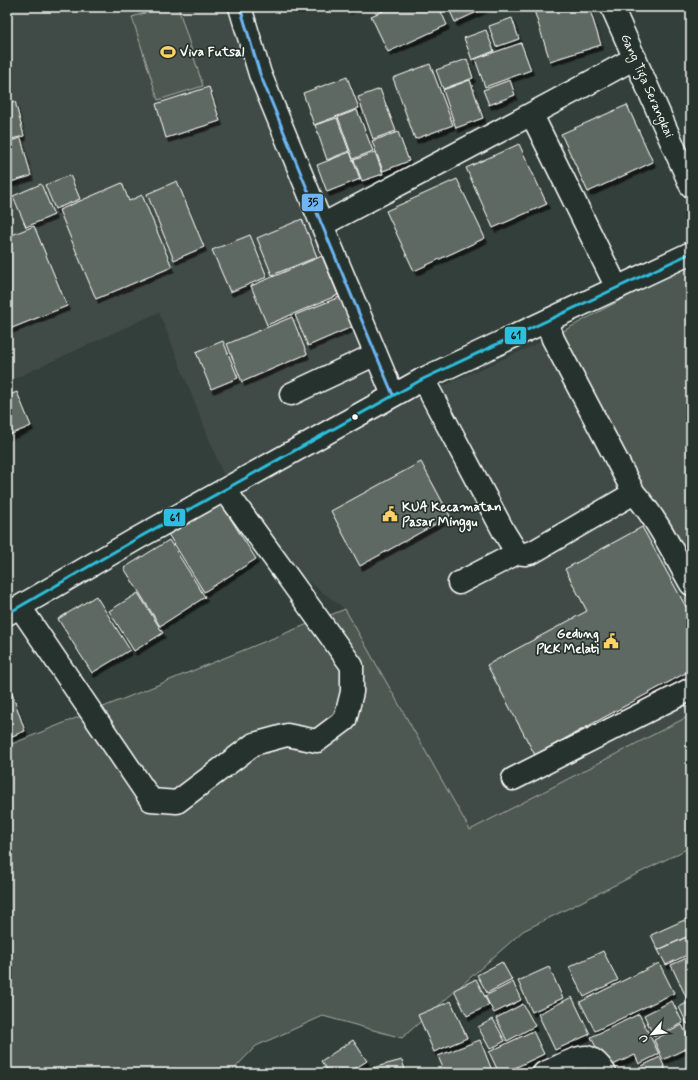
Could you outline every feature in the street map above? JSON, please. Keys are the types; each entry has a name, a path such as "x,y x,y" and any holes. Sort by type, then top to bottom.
{"street":[{"path":"240,7 260,74 393,395"},
{"name":"Gang Tiga Serangkai","path":"612,7 691,186"},
{"path":"322,225 495,132 532,115 634,58"},
{"path":"532,115 617,288"},
{"path":"225,490 352,666 352,692 345,720 317,741 288,735 254,744 177,802 151,800 13,610 225,490 393,395 423,379 691,253"},
{"path":"547,321 553,339 634,493 647,508 658,525 691,584"},
{"path":"291,394 376,354"},
{"path":"423,379 504,532 517,553"},
{"path":"459,583 517,553 525,554 533,552 634,493"},
{"path":"513,778 691,689"},
{"path":"544,1073 578,1058 586,1057 598,1064 605,1073"}],"shaded area":[{"path":"7,7 250,7 286,152 403,404 552,337 691,587 691,715 470,830 345,609 247,535 159,312 7,382 7,205 23,196 7,128"},
{"name":"Viva Futsal","path":"164,7 178,7 203,86 158,100 132,17"},
{"path":"691,262 691,587 552,337"},
{"path":"345,609 470,830 691,715 691,847 523,931 402,1038 323,1016 256,1046 230,1073 7,1073 7,746"}],"building":[{"path":"347,7 356,7 348,10"},
{"path":"381,7 439,7 447,25 388,52 371,16 383,11"},
{"path":"448,7 488,7 455,22"},
{"path":"533,7 589,7 601,45 550,61"},
{"path":"512,18 519,39 496,47 489,26"},
{"path":"486,30 494,51 472,60 464,38"},
{"path":"521,43 531,70 485,87 475,59"},
{"path":"467,59 473,78 443,89 436,70"},
{"path":"430,64 453,125 415,139 393,78"},
{"path":"347,77 359,108 314,125 303,93"},
{"path":"470,80 483,118 456,128 443,90"},
{"path":"510,80 515,95 489,105 483,90"},
{"path":"209,87 220,121 166,138 156,104"},
{"path":"380,89 396,131 373,139 358,97"},
{"path":"15,101 24,136 7,140 7,103"},
{"path":"627,105 653,162 588,192 561,134"},
{"path":"357,110 373,151 353,159 338,117"},
{"path":"337,118 349,151 327,160 315,125"},
{"path":"398,132 409,161 383,171 372,141"},
{"path":"21,138 31,176 7,183 7,142"},
{"path":"519,144 547,204 493,228 466,168"},
{"path":"350,152 360,179 327,192 317,165"},
{"path":"375,152 383,174 362,181 354,160"},
{"path":"70,175 80,199 55,209 45,185"},
{"path":"457,179 485,238 414,271 386,211"},
{"path":"177,181 204,247 174,260 147,194"},
{"path":"122,183 129,201 142,195 172,267 96,299 59,210"},
{"path":"41,184 54,215 26,227 13,196"},
{"path":"302,219 317,257 272,275 257,238"},
{"path":"34,226 67,306 7,330 7,314 11,312 7,302 7,237"},
{"path":"250,235 267,277 230,292 212,250"},
{"path":"322,256 338,295 267,325 251,286"},
{"path":"342,296 354,326 308,346 295,315"},
{"path":"292,317 307,354 242,382 227,344"},
{"path":"223,341 238,378 211,389 196,352"},
{"path":"17,392 31,426 7,436 7,396"},
{"name":"KUA Kecamatan Pasar Minggu","path":"421,462 450,516 360,566 331,511"},
{"path":"220,502 256,559 204,592 168,534"},
{"name":"Gedung PKK Melati","path":"642,527 691,616 691,670 535,755 487,665 587,611 565,569"},
{"path":"169,540 205,597 160,626 124,568"},
{"path":"138,593 163,633 134,651 109,611"},
{"path":"96,596 130,650 92,673 58,619"},
{"path":"7,679 25,731 7,738"},
{"path":"691,917 691,935 658,950 651,935"},
{"path":"691,935 691,953 666,965 658,950"},
{"path":"603,951 618,980 584,997 569,967"},
{"path":"691,956 691,1000 688,1001 671,965"},
{"path":"502,962 512,980 487,993 477,975"},
{"path":"659,963 674,993 595,1031 580,1002"},
{"path":"549,967 563,998 532,1012 518,981"},
{"path":"476,979 489,1005 467,1016 454,990"},
{"path":"513,982 521,1000 494,1013 485,996"},
{"path":"572,997 590,1034 555,1050 538,1014"},
{"path":"451,1001 467,1038 434,1052 418,1015"},
{"path":"672,1001 683,1023 654,1037 644,1015"},
{"path":"691,1001 691,1022 687,1024 679,1007"},
{"path":"523,1004 535,1026 507,1041 496,1018"},
{"path":"639,1014 659,1054 639,1064 635,1055 606,1068 591,1037"},
{"path":"493,1019 505,1041 490,1049 478,1027"},
{"path":"682,1025 691,1046 663,1060 654,1040"},
{"path":"533,1031 544,1054 504,1073 499,1073 489,1052"},
{"path":"353,1040 367,1061 348,1073 329,1073 321,1061"},
{"path":"480,1040 493,1073 445,1073 438,1056"},
{"path":"660,1057 667,1073 645,1073 642,1066"},
{"path":"402,1060 406,1073 357,1073 357,1072"},
{"path":"637,1068 640,1073 627,1073"}],"transit line":[{"name":"35","path":"240,7 260,74 393,395"},
{"name":"61","path":"7,614 138,538 423,379 691,253"}],"place":[{"name":"Viva Futsal","path":"168,52"},
{"name":"KUA Kecamatan Pasar Minggu","path":"390,514"},
{"name":"Gedung PKK Melati","path":"611,641"}]}
